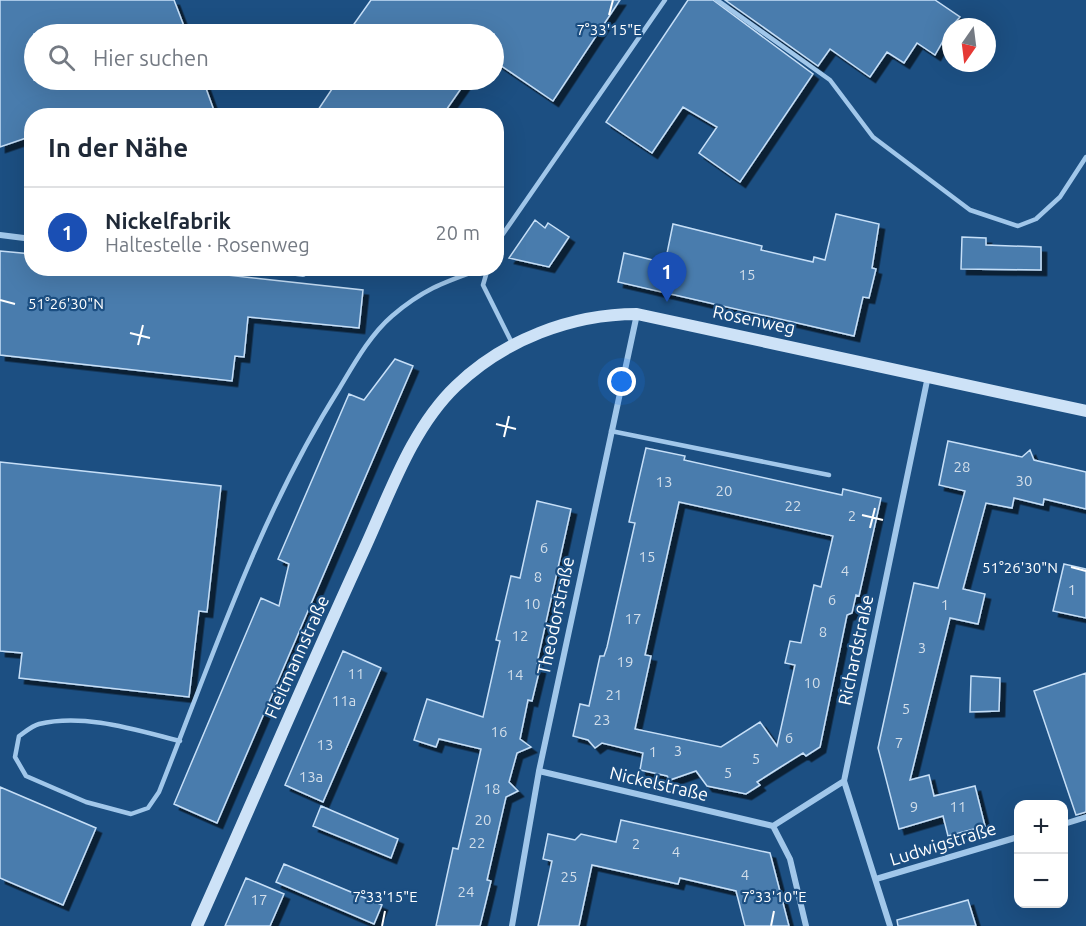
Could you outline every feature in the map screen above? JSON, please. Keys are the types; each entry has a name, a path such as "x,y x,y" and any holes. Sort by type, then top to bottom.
{"street":[{"path":"0,235 24,238"},
{"name":"Rosenweg","path":"438,407 455,387 479,366 528,337 573,321 607,314 637,315 1086,411"},
{"name":"Theodorstraße","path":"512,926 539,771 637,315"},
{"name":"Richardstraße","path":"891,926 844,781 928,376"},
{"name":"Fleitmannstraße","path":"197,926 386,503 417,438 438,407"},
{"name":"Nickelstraße","path":"539,771 773,826"},
{"path":"806,926 789,859 773,826 844,781"},
{"path":"1068,823 1086,817"},
{"name":"Ludwigstraße","path":"876,879 1014,838"}],"lane":[{"path":"504,232 665,0"},
{"path":"717,0 830,80 873,137 970,210 1018,226 1036,219 1060,197 1086,157"},
{"path":"180,741 130,728 71,720 37,724 19,736 15,757 26,776 86,802 131,814 148,808 159,792 180,741 272,512 307,440 364,349 390,317 431,287 463,276"},
{"path":"485,276 483,285 513,346"},
{"path":"611,431 829,475"}],"building":[{"path":"0,0 174,0 183,24 24,24 24,90 207,90 213,108 24,108 24,139 0,147"},
{"path":"371,0 620,0 553,101 504,68 504,24 354,24"},
{"path":"688,0 713,0 813,74 740,182 699,153 717,127 683,107 652,153 606,122"},
{"path":"725,0 935,0 960,17 942,18 942,43 935,55 917,43 904,63 887,52 870,77 830,49 818,66"},
{"path":"331,90 460,90 448,108 319,108"},
{"path":"836,214 879,224 872,268 876,269 869,298 863,297 854,336 618,282 624,253 665,263 673,224 762,246 761,250 813,262 814,257 825,260"},
{"path":"535,220 545,228 548,223 569,237 549,267 509,258"},
{"path":"962,237 986,238 986,245 1041,247 1041,270 961,269"},
{"path":"0,251 24,253 24,276 236,276 363,290 359,328 248,317 244,357 235,356 232,381 0,355"},
{"path":"395,359 413,366 217,823 174,804 261,598 279,606 289,564 278,559 349,394 364,400"},
{"path":"948,441 1022,457 1030,450 1034,460 1086,472 1086,509 1044,499 1043,505 1014,498 1012,508 986,503 963,589 985,594 978,624 950,618 910,780 929,775 934,796 975,786 985,826 948,836 943,816 899,829 878,748 914,583 938,588 965,491 939,485"},
{"path":"646,448 685,456 684,460 842,495 843,489 881,498 859,596 856,595 852,613 847,615 820,747 806,756 803,753 779,768 757,782 760,785 746,794 707,786 696,771 670,780 667,776 640,770 643,753 602,743 595,748 588,740 573,736 580,704 589,706 600,656 604,656 607,647 635,523 629,522","holes":["679,502 833,536 821,587 814,585 801,643 790,641 785,663 795,665 777,746 760,722 721,747 635,729 651,656 645,655"]},
{"path":"0,462 221,486 207,612 199,611 189,697 19,678 22,653 0,651"},
{"path":"537,501 571,509 537,663 541,664 532,701 528,700 520,739 531,747 517,753 509,782 518,791 506,797 487,880 491,881 480,926 436,926 453,848 458,849 481,749 439,739 436,747 414,740 427,699 483,717 500,641 496,640 511,576 520,578"},
{"path":"1064,564 1086,569 1086,618 1053,611"},
{"path":"343,651 381,668 323,802 285,785"},
{"path":"1086,673 1086,812 1076,815 1034,691"},
{"path":"971,676 1000,678 999,711 970,712"},
{"path":"0,787 96,828 63,905 0,878"},
{"path":"321,806 398,839 391,858 313,826"},
{"path":"621,820 770,853 789,926 745,926 736,891 680,878 678,884 592,865 579,926 538,926 552,861 543,859 548,834 575,840 581,834 616,842"},
{"path":"284,864 382,905 374,924 276,882"},
{"path":"246,878 284,894 270,926 225,926"},
{"path":"968,900 976,926 898,926 897,920"}],"place":[{"name":"Nickelfabrik","path":"667,302"}]}
